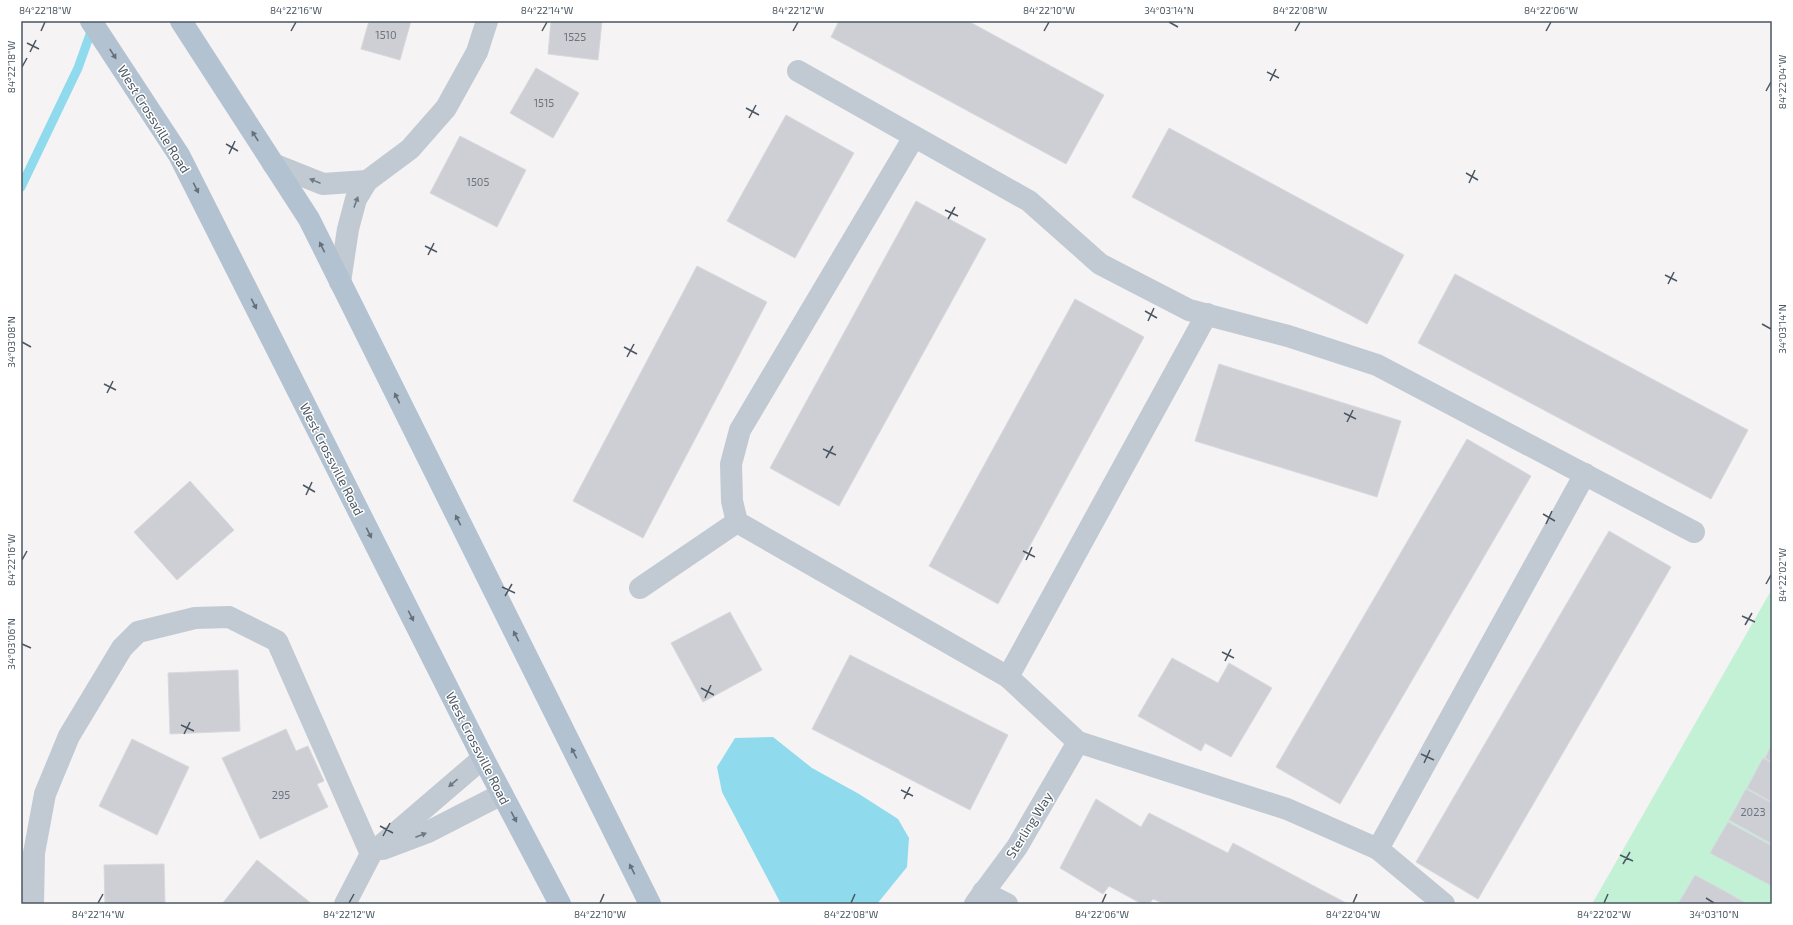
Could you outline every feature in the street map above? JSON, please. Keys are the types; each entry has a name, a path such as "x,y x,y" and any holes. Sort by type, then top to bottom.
{"main road":[{"name":"West Crossville Road","path":"91,21 179,155 483,758 560,904"},
{"path":"181,21 309,219 650,904"}],"street":[{"path":"340,282 348,229 356,199 367,180 410,149 446,108 477,52 486,21"},
{"path":"798,71 1029,201 1100,264 1189,310 1288,336 1377,365 1694,532"},
{"path":"914,136 740,430 732,464 732,501 738,522 1008,677 1078,742 1287,809 1378,849 1444,904"},
{"path":"273,164 323,184 367,180"},
{"path":"1008,677 1207,314"},
{"path":"1378,849 1585,474"},
{"path":"640,588 738,522"},
{"path":"33,904 34,853 45,794 69,736 122,648 138,632 195,618 229,617 277,641 371,854"},
{"name":"Sterling Way","path":"979,898 1017,847 1078,742"},
{"path":"344,904 371,854 483,758"},
{"path":"371,854 428,832 502,794"},
{"path":"979,898 1007,904"}],"green space":[{"path":"1772,589 1772,904 1592,904"}],"water":[{"path":"773,737 812,768 859,794 898,819 909,838 907,867 877,904 781,904 722,792 717,767 735,738"}],"building":[{"path":"369,21 411,21 400,60 361,49"},
{"path":"551,21 602,21 598,60 548,54"},
{"path":"839,21 968,21 1104,95 1066,164 831,37"},
{"path":"536,68 579,93 553,138 510,113"},
{"path":"786,115 854,153 795,258 727,221"},
{"path":"1169,128 1404,255 1367,324 1132,197"},
{"path":"460,136 526,170 497,227 430,193"},
{"path":"916,201 986,239 839,506 770,468"},
{"path":"697,266 767,302 643,538 573,501"},
{"path":"1455,274 1748,430 1711,499 1418,343"},
{"path":"1075,299 1144,337 998,604 929,566"},
{"path":"1219,364 1401,421 1377,497 1195,441"},
{"path":"1467,439 1531,476 1340,804 1276,767"},
{"path":"190,481 234,530 177,580 134,532"},
{"path":"1609,531 1671,567 1478,899 1416,862"},
{"path":"730,612 762,670 703,702 671,643"},
{"path":"850,655 1008,735 970,810 812,729"},
{"path":"1172,658 1218,683 1229,663 1272,688 1231,757 1205,743 1201,751 1138,716"},
{"path":"238,670 240,731 170,734 168,673"},
{"path":"286,729 296,751 308,746 324,781 317,784 328,807 260,839 222,758"},
{"path":"132,739 189,767 157,835 99,806"},
{"path":"1772,744 1772,762 1765,758"},
{"path":"1763,758 1772,763 1772,802 1747,788"},
{"path":"1746,789 1772,803 1772,844 1729,820"},
{"path":"1096,799 1141,827 1149,813 1228,853 1233,843 1348,904 1165,904 1153,899 1149,904 1142,904 1109,886 1103,894 1060,868"},
{"path":"1728,822 1772,846 1772,886 1710,853"},
{"path":"257,860 312,904 222,904"},
{"path":"164,864 165,904 105,904 104,865"},
{"path":"1695,875 1728,893 1747,904 1678,904"}],"waterway":[{"path":"21,187 78,68 93,26"}]}
